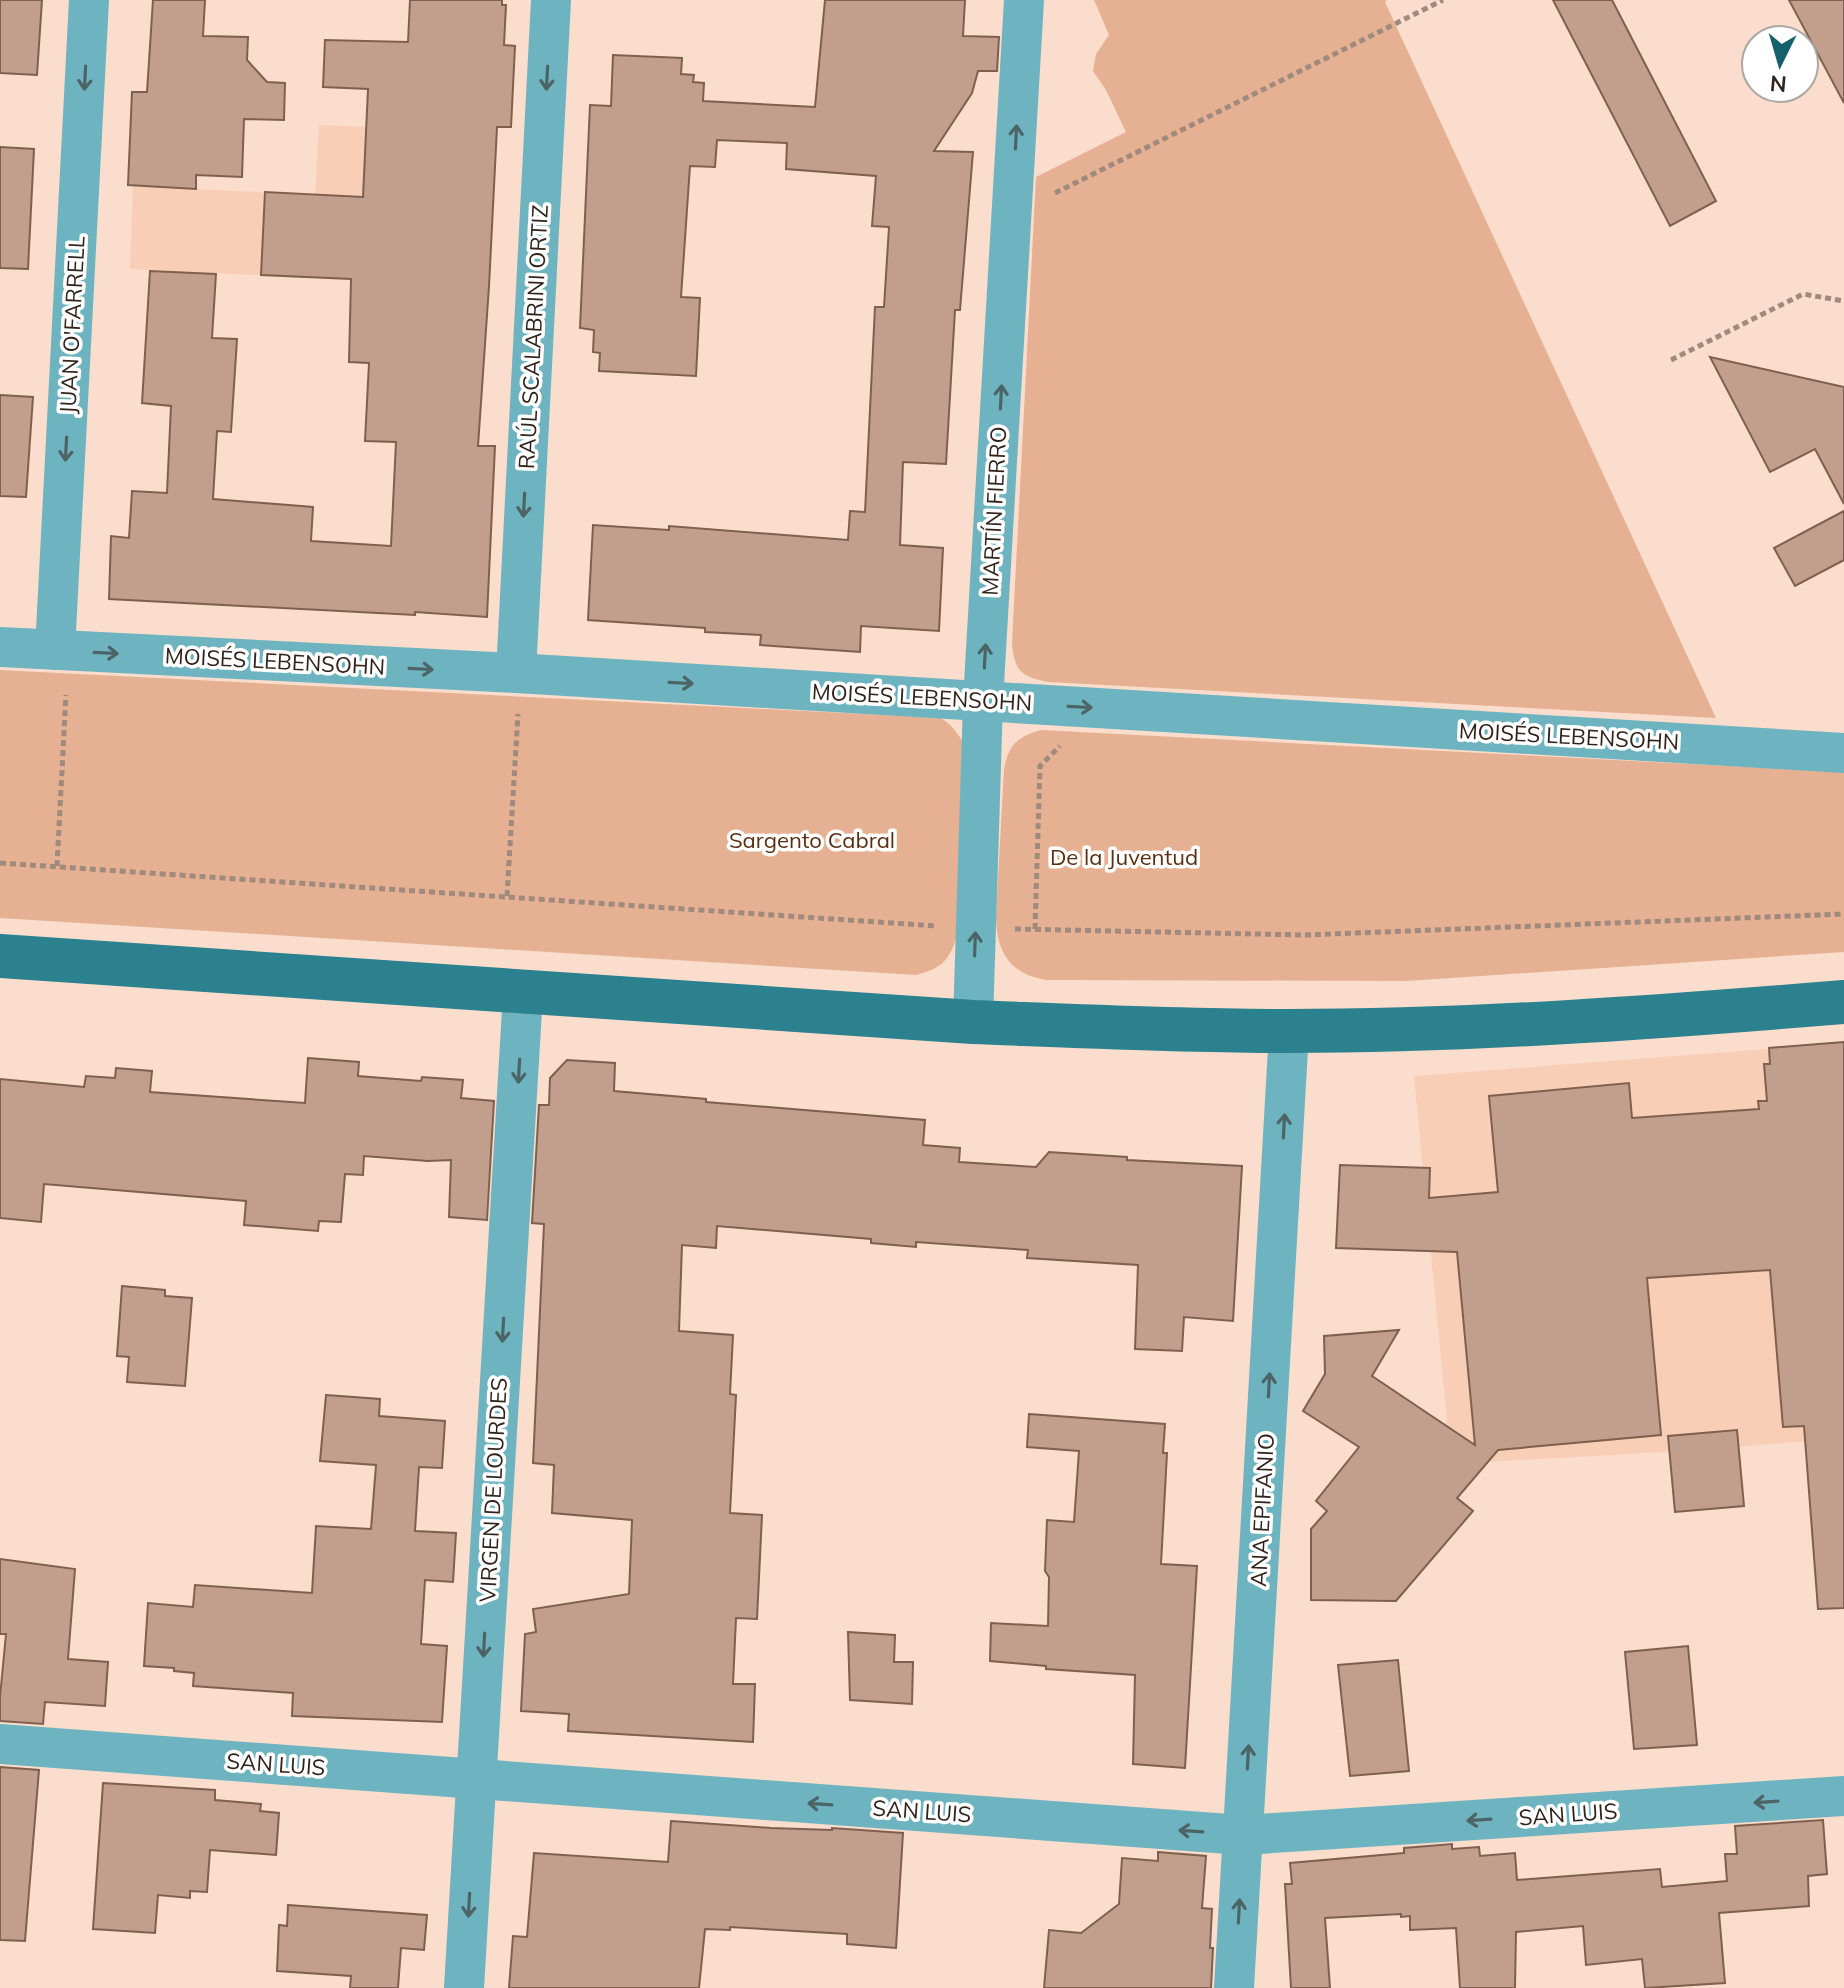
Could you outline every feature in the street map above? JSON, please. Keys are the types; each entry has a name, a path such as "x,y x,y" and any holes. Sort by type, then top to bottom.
{"main road":[{"path":"0,956 523,993 1129,1029 1289,1031 1496,1026 1844,1002"}],"street":[{"name":"JUAN O'FARRELL","path":"55,650 89,0"},
{"name":"RAÚL SCALABRINI ORTIZ","path":"516,673 551,0"},
{"name":"MARTÍN FIERRO","path":"973,1022 983,701 1024,0"},
{"name":"MOISÉS LEBENSOHN","path":"0,647 516,673 1844,753"},
{"name":"VIRGEN DE LOURDES","path":"464,1988 523,993"},
{"name":"ANA EPIFANIO","path":"1234,1988 1289,1031"},
{"name":"SAN LUIS","path":"0,1744 1243,1835 1844,1796"}],"path":[{"path":"1012,215 1443,0"},
{"path":"1671,360 1803,294 1844,301"},
{"path":"507,896 518,717 516,673"},
{"path":"57,866 66,695"},
{"path":"1035,929 1040,766 1060,746"},
{"path":"0,863 976,928 1305,935 1844,914"}],"shaded area":[{"path":"319,125 496,133 489,286 130,269 133,186 315,195"},
{"path":"1844,1043 1844,1438 1700,1450 1451,1464 1414,1076"}],"green space":[{"path":"1094,0 1387,0 1385,2 1716,718 1049,682 1032,678 1021,671 1012,643 1036,177 1126,132 1093,71 1096,54 1109,35"},
{"name":"Sargento Cabral","path":"0,670 941,718 955,731 965,747 956,939 942,963 916,975 0,918"},
{"name":"De la Juventud","path":"1041,730 1844,772 1844,952 1406,981 1046,980 1033,977 1007,959 999,940 996,915 1006,761 1015,743"}],"building":[{"path":"0,0 42,0 37,75 0,73"},
{"path":"153,0 205,0 203,36 248,37 247,60 267,82 285,83 284,120 244,119 242,177 196,175 196,189 128,185 132,92 147,92"},
{"path":"410,0 502,0 502,5 506,5 504,45 515,46 511,127 497,127 478,446 495,446 487,617 109,599 111,536 129,538 132,491 167,493 171,406 142,403 150,271 216,274 212,338 237,339 231,432 217,431 213,499 313,507 311,541 391,546 396,442 365,441 369,363 349,362 351,279 261,275 265,192 363,197 368,89 323,87 325,40 408,42"},
{"path":"825,0 965,0 963,36 999,37 997,71 978,71 972,93 934,151 973,152 960,310 955,310 946,464 903,462 900,545 943,548 939,631 861,626 860,652 760,645 761,635 705,632 705,628 588,620 593,525 669,530 669,526 848,540 850,511 865,512 875,307 884,307 889,227 872,226 876,176 786,169 787,143 717,140 715,167 690,166 681,297 700,298 696,376 599,371 600,353 593,352 594,330 580,328 590,105 611,106 613,55 682,58 681,74 694,75 693,82 704,83 703,101 815,107"},
{"path":"1553,0 1612,0 1716,201 1670,226"},
{"path":"1789,0 1844,0 1844,103 1820,58 1820,24 1802,24"},
{"path":"0,147 34,149 28,269 0,268"},
{"path":"1710,357 1844,387 1844,504 1815,449 1770,472"},
{"path":"0,395 33,397 26,497 0,496"},
{"path":"1844,511 1844,560 1795,586 1774,548"},
{"path":"1844,1042 1844,1608 1818,1609 1804,1426 1783,1427 1770,1270 1647,1278 1661,1435 1498,1450 1457,1498 1473,1511 1396,1601 1311,1600 1311,1529 1327,1511 1316,1501 1359,1447 1303,1411 1325,1374 1324,1336 1399,1330 1372,1376 1475,1445 1457,1252 1336,1248 1340,1165 1430,1168 1429,1198 1498,1192 1489,1096 1629,1083 1632,1118 1759,1109 1758,1101 1767,1101 1764,1064 1770,1064 1769,1048"},
{"path":"308,1058 359,1062 358,1076 421,1081 422,1077 463,1080 461,1098 494,1101 487,1220 449,1217 451,1160 364,1156 363,1175 345,1174 341,1222 319,1221 318,1231 244,1225 246,1201 44,1184 41,1222 0,1218 0,1079 84,1087 86,1076 115,1078 116,1068 152,1071 150,1092 305,1103"},
{"path":"567,1060 615,1063 614,1091 706,1099 706,1102 925,1120 923,1145 960,1148 959,1162 1036,1167 1049,1152 1242,1166 1233,1321 1184,1317 1182,1351 1135,1349 1138,1265 1027,1258 1028,1250 916,1242 916,1247 871,1243 871,1239 717,1226 716,1248 682,1245 679,1331 733,1335 730,1394 736,1395 730,1513 762,1515 757,1619 736,1618 733,1684 755,1684 753,1742 568,1731 569,1714 521,1711 525,1634 536,1632 533,1609 629,1594 632,1520 552,1513 554,1465 533,1463 544,1224 532,1223 539,1105 549,1105 550,1078"},
{"path":"122,1286 165,1290 165,1296 192,1298 185,1386 127,1382 129,1357 117,1356"},
{"path":"326,1395 380,1399 379,1416 445,1421 442,1468 419,1467 415,1531 456,1533 453,1582 425,1580 421,1644 447,1646 442,1722 292,1716 293,1693 193,1686 194,1673 144,1666 148,1603 193,1607 195,1585 312,1593 316,1526 371,1529 376,1465 320,1461"},
{"path":"1029,1414 1165,1424 1163,1453 1167,1453 1161,1564 1197,1566 1185,1768 1133,1764 1135,1675 1046,1669 1046,1666 990,1661 991,1623 1048,1626 1049,1577 1045,1571 1047,1520 1074,1522 1079,1451 1027,1447"},
{"path":"1737,1430 1744,1506 1675,1512 1668,1436"},
{"path":"0,1559 75,1569 68,1659 108,1662 105,1706 45,1702 43,1724 0,1721 6,1634 0,1634"},
{"path":"848,1632 895,1635 894,1662 913,1662 912,1704 850,1700"},
{"path":"1688,1646 1697,1745 1634,1749 1625,1652"},
{"path":"1398,1660 1409,1771 1350,1776 1338,1665"},
{"path":"0,1767 39,1770 25,1941 0,1940"},
{"path":"103,1783 215,1790 215,1800 261,1804 260,1811 279,1813 276,1855 210,1850 207,1892 190,1891 190,1898 158,1895 155,1933 93,1929"},
{"path":"1823,1820 1827,1874 1808,1876 1809,1906 1719,1913 1725,1983 1645,1988 1642,1959 1586,1965 1583,1926 1516,1932 1515,1988 1460,1988 1456,1928 1410,1930 1410,1916 1401,1917 1401,1914 1325,1918 1330,1988 1291,1988 1285,1884 1292,1884 1290,1863 1404,1853 1404,1848 1452,1844 1452,1849 1479,1847 1480,1856 1515,1853 1517,1880 1660,1869 1662,1887 1727,1881 1725,1854 1737,1854 1735,1826"},
{"path":"671,1821 903,1833 896,1948 847,1944 847,1934 730,1927 730,1930 705,1929 699,1988 509,1988 513,1936 527,1937 534,1853 668,1862"},
{"path":"1158,1852 1206,1856 1202,1908 1212,1909 1211,1988 1044,1988 1049,1930 1081,1933 1119,1904 1122,1858 1158,1861"},
{"path":"288,1905 427,1915 424,1950 401,1948 398,1988 350,1988 351,1976 277,1971 279,1925 287,1926"}]}
